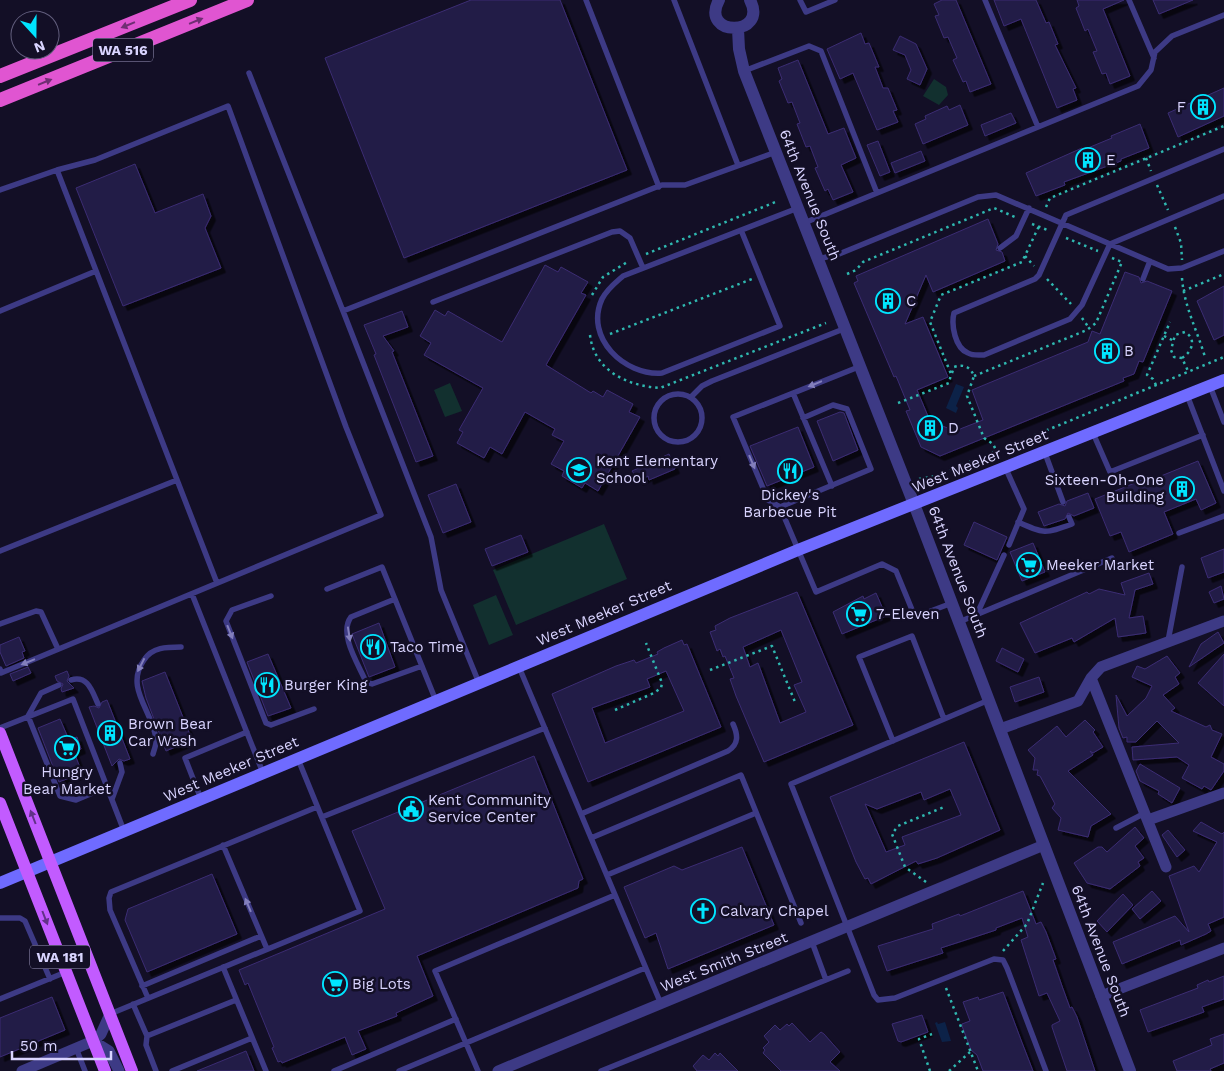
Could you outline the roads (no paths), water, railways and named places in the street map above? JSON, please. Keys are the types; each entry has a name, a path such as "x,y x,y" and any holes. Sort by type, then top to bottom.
{"highway":[{"name":"WA 516","path":"0,76 190,0"},
{"name":"WA 516","path":"0,100 247,0"}],"main road":[{"name":"West Meeker Street","path":"0,883 798,550 1006,469 1224,380"},
{"name":"WA 181","path":"0,733 132,1071"},
{"name":"WA 181","path":"0,803 105,1071"}],"street":[{"path":"719,0 716,8 718,19 726,27 738,29 749,22 752,17 753,11 750,0"},
{"name":"64th Avenue South","path":"738,29 739,49 744,71 861,366 1130,1071"},
{"path":"1000,729 1078,701 1091,678 1101,667 1224,621"},
{"path":"1091,678 1166,867"},
{"path":"1146,817 1224,793"},
{"name":"West Smith Street","path":"498,1071 1044,845"},
{"path":"1101,996 1224,948"},
{"path":"22,1071 93,1041 102,1034 110,1014"},
{"path":"93,1041 109,1051 119,1071"}],"lane":[{"path":"586,0 659,187"},
{"path":"674,0 738,165"},
{"path":"800,0 806,12 835,0"},
{"path":"985,0 1038,127"},
{"path":"1129,0 1154,58"},
{"path":"804,223 1138,86 1151,70 1155,52 1172,36 1224,14"},
{"path":"744,71 809,46 821,51 877,193"},
{"path":"249,73 431,537 441,590 479,683"},
{"path":"0,190 57,170 95,160 228,106 346,427 381,515 2,673 0,669"},
{"path":"1224,149 1066,215 1061,221 1040,272 1035,279 954,313 952,327 963,351 969,354 984,355 1070,319 1082,305 1110,244 1224,196"},
{"path":"343,311 659,187 685,185 776,152"},
{"path":"57,170 217,584"},
{"path":"818,259 839,254 986,195 996,195 1044,214 1168,268 1182,268 1224,251"},
{"path":"742,230 780,326 673,370 648,374 630,368 614,357 599,326 602,300 611,286 623,276 798,208"},
{"path":"1000,248 1012,241 1024,221 1029,208"},
{"path":"433,302 612,232 620,231 627,234 643,268"},
{"path":"1143,279 1150,261"},
{"path":"0,311 96,271"},
{"path":"691,397 702,386 712,381 846,328"},
{"path":"861,366 734,417 768,500 780,507 816,592 882,564 894,568 896,571 915,617 952,603"},
{"path":"1210,385 1224,422"},
{"path":"793,393 832,486"},
{"path":"676,394 691,397 701,409 702,426 692,438 676,442 668,440 662,436 654,422 657,406 668,396 676,394"},
{"path":"1187,394 1224,491"},
{"path":"780,507 871,469 850,412 844,407 833,405 803,418"},
{"path":"1093,433 1110,472 1202,436"},
{"path":"1044,453 1064,502"},
{"path":"1006,469 1024,509 1008,545"},
{"path":"0,551 177,480"},
{"path":"1180,533 1224,516"},
{"path":"1018,522 1041,532 1050,532 1072,524 1070,517"},
{"path":"977,614 1004,555"},
{"path":"959,622 1112,558"},
{"path":"1168,642 1182,567"},
{"path":"327,589 382,568 436,701"},
{"path":"192,594 263,773"},
{"path":"271,596 232,610 226,621 266,723 271,725 314,709"},
{"path":"395,600 351,617 348,621 349,640 366,682 372,684 422,666"},
{"path":"0,624 36,611 41,612 58,649"},
{"path":"893,741 859,657 912,636 944,719"},
{"path":"153,754 157,740 136,688 138,668 148,653 166,646 181,647"},
{"path":"519,666 661,1004"},
{"path":"71,680 81,679 87,682 98,704"},
{"path":"28,716 41,693 59,684"},
{"path":"0,728 72,699 124,831"},
{"path":"989,700 791,784 874,996 878,1000 895,998 994,959 1000,960 1007,968 1046,1071"},
{"path":"28,716 60,796 76,800 107,787"},
{"path":"581,814 728,751 737,742 734,724"},
{"path":"322,817 545,728"},
{"path":"201,799 185,758 247,732"},
{"path":"110,1014 360,911 298,759"},
{"path":"112,799 122,772 120,763"},
{"path":"591,838 741,775 801,922"},
{"path":"148,998 110,910 109,898 111,892 317,807"},
{"path":"607,875 756,813"},
{"path":"1116,828 1130,819 1146,817"},
{"path":"223,845 267,949"},
{"path":"478,1071 435,971 615,895"},
{"path":"0,918 11,917 25,921 50,979"},
{"path":"142,986 261,936"},
{"path":"812,942 826,980"},
{"path":"222,967 266,1071"},
{"path":"399,1071 645,968"},
{"path":"601,1071 848,971"},
{"path":"0,999 66,972"},
{"path":"147,1036 236,1000"},
{"path":"133,1004 147,1036 146,1045 156,1071"},
{"path":"334,1071 456,1019"},
{"path":"172,1071 252,1038"},
{"path":"76,1048 85,1071"}],"water":[{"path":"956,384 964,387 956,406 958,408 956,413 946,408"},
{"path":"937,1022 938,1024 945,1022 951,1041 942,1042 935,1023"}],"place":[{"name":"F","path":"1203,107"},
{"name":"E","path":"1088,160"},
{"name":"C","path":"888,301"},
{"name":"B","path":"1107,351"},
{"name":"D","path":"930,428"},
{"name":"Kent Elementary School","path":"579,470"},
{"name":"Dickey's Barbecue Pit","path":"790,471"},
{"name":"Sixteen-Oh-One Building","path":"1182,489"},
{"name":"Meeker Market","path":"1029,565"},
{"name":"7-Eleven","path":"859,614"},
{"name":"Taco Time","path":"373,647"},
{"name":"Burger King","path":"267,685"},
{"name":"Brown Bear Car Wash","path":"110,733"},
{"name":"Hungry Bear Market","path":"67,748"},
{"name":"Kent Community Service Center","path":"411,809"},
{"name":"Calvary Chapel","path":"703,911"},
{"name":"Big Lots","path":"335,984"}]}
